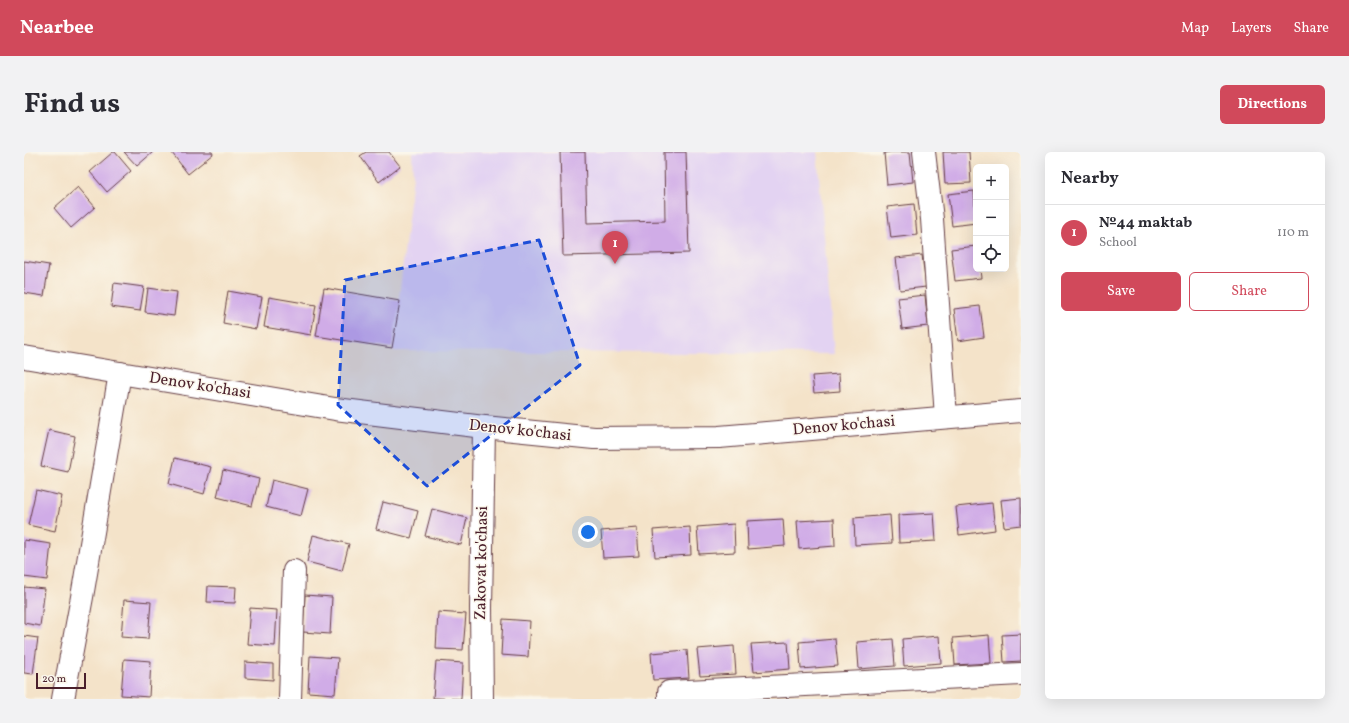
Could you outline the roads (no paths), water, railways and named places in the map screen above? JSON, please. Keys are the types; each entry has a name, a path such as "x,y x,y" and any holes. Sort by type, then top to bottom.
{"street":[{"path":"924,152 932,219 946,417"},
{"name":"Denov ko'chasi","path":"24,357 335,409 484,427 594,438 719,437 1021,411"},
{"path":"63,699 120,373"},
{"name":"Zakovat ko'chasi","path":"482,699 481,608 484,427"},
{"path":"290,699 294,571"},
{"path":"669,699 669,692 1021,674"}],"place":[{"name":"№44 maktab","path":"615,264"}]}
